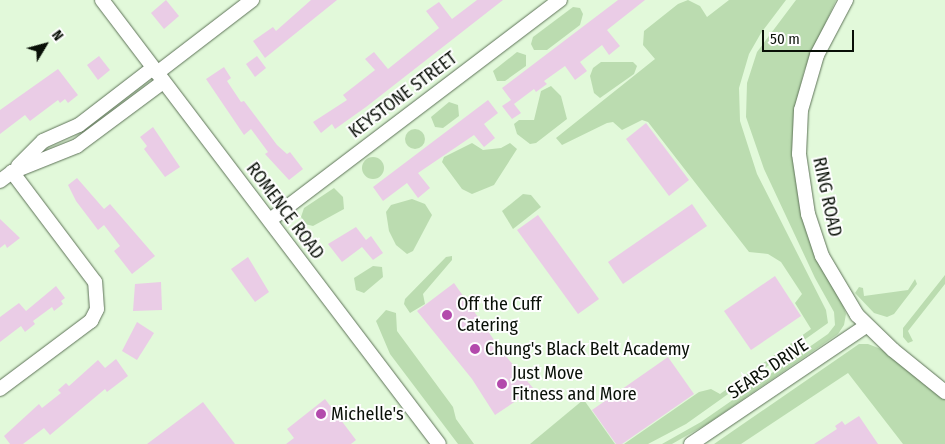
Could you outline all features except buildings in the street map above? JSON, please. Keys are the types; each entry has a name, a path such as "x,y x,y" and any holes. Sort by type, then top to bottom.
{"street":[{"name":"ROMENCE ROAD","path":"102,0 439,444"},
{"path":"0,181 12,172 77,146 157,74 252,0"},
{"name":"KEYSTONE STREET","path":"270,220 560,0"},
{"name":"RING ROAD","path":"846,0 826,32 809,77 800,119 799,154 804,198 817,245 840,288 866,326 945,392"},
{"path":"0,390 90,322 97,309 95,282 12,172"},
{"name":"SEARS DRIVE","path":"691,444 866,326"}],"green space":[{"path":"688,0 700,6 707,17 729,0 786,0 761,33 749,54 739,88 740,121 757,174 826,310 828,323 686,424 648,444 624,444 699,392 711,389 720,394 811,329 795,303 802,294 781,262 768,254 749,252 648,122 642,120 622,130 613,122 607,123 562,145 556,138 655,59 643,45 644,31 678,4"},
{"path":"796,0 836,0 804,71 797,100 793,150 802,216 841,300 846,314 844,325 838,334 707,424 672,444 662,444 701,422 828,334 835,325 834,312 815,278 764,169 746,117 747,83 757,52"},
{"path":"573,7 580,8 583,14 580,25 547,50 534,50 531,44 533,37"},
{"path":"517,52 526,55 526,66 505,81 497,81 493,71"},
{"path":"601,62 633,62 637,66 634,74 600,98 594,93 590,76 593,68"},
{"path":"551,86 561,96 567,119 536,143 530,144 517,134 514,124 519,120 534,120 541,91"},
{"path":"449,102 458,105 459,116 443,128 435,127 431,117"},
{"path":"415,129 422,132 425,139 422,146 415,149 408,146 405,139 408,132"},
{"path":"472,143 483,150 501,148 510,143 517,149 494,185 472,194 462,189 442,162 444,157"},
{"path":"373,157 381,160 384,168 381,176 373,179 365,176 362,168 365,160"},
{"path":"334,188 343,197 344,209 313,226 305,224 301,217 304,208"},
{"path":"523,194 531,195 541,207 513,229 502,211"},
{"path":"412,199 425,204 432,215 413,251 407,254 396,245 389,231 386,212 391,205"},
{"path":"452,256 452,260 423,294 425,304 410,313 404,304 405,299 446,257"},
{"path":"373,266 382,267 383,277 364,293 356,290 354,278"},
{"path":"945,275 945,284 908,331 913,341 908,343 903,337 903,328"},
{"path":"915,279 917,284 894,314 887,317 874,313 855,293 859,287 863,288 864,296 908,290"},
{"path":"386,310 396,313 397,331 453,407 456,419 474,444 458,444 390,354 376,321"},
{"path":"859,344 868,344 881,349 945,400 945,444 903,444 848,373 741,444 714,444"},
{"path":"583,400 615,444 530,444"}],"place":[{"name":"Off the Cuff Catering","path":"447,315"},
{"name":"Chung's Black Belt Academy","path":"475,349"},
{"name":"Just Move Fitness and More","path":"502,384"},
{"name":"Michelle's","path":"321,414"}]}
